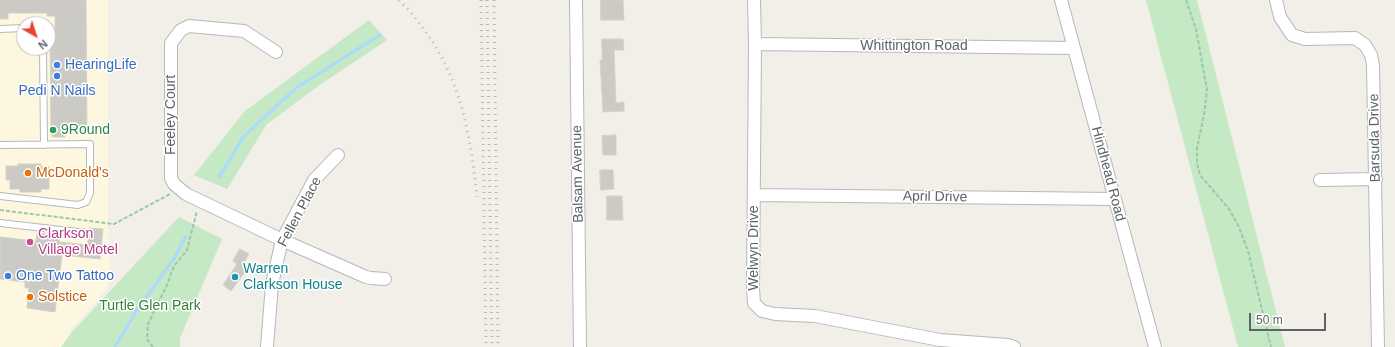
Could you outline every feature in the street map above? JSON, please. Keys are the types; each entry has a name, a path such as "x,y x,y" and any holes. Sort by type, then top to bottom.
{"street":[{"name":"Balsam Avenue","path":"576,0 580,347"},
{"name":"Welwyn Drive","path":"754,0 754,303 762,311 775,314 815,316 940,340 1008,345 1014,347"},
{"name":"Hindhead Road","path":"1061,0 1155,347"},
{"name":"Barsuda Drive","path":"1276,0 1280,17 1292,35 1305,38 1355,38 1364,45 1371,55 1373,66 1376,179 1378,347"},
{"name":"Feeley Court","path":"180,189 174,184 171,178 171,43 175,36 181,30 189,26 244,31 276,52"},
{"name":"Whittington Road","path":"755,44 1073,48"},
{"name":"Fellen Place","path":"267,347 272,284 282,240 314,180 338,155"},
{"path":"1320,180 1376,179"},
{"path":"180,189 186,194 282,240 371,278 385,279"},
{"name":"April Drive","path":"754,196 1115,199"}],"lane":[{"path":"0,29 16,28"},
{"path":"43,56 44,145"},
{"path":"0,145 90,144 90,193 88,199 83,204 74,205 0,196"},
{"path":"0,223 87,233"}],"path":[{"path":"1186,0 1196,29 1208,90 1197,148 1197,163 1200,175 1229,209 1239,227 1248,251 1271,347"},
{"path":"0,210 114,224 180,189"},
{"path":"153,347 147,339 148,324 174,266 187,250 199,200"}],"shaded area":[{"path":"0,0 108,0 108,227 110,264 108,287 69,332 37,329 71,333 61,347 0,347"}],"green space":[{"path":"1146,0 1197,0 1285,347 1238,347"},
{"path":"369,20 387,40 321,84 267,124 227,189 194,175 245,111"},
{"name":"Turtle Glen Park","path":"179,217 222,239 180,338 180,347 61,347 71,333"}],"building":[{"path":"0,0 86,0 87,133 65,133 65,137 53,137 51,134 50,56 56,56 56,16 47,16 47,13 8,13 8,19 0,19"},
{"path":"601,0 623,0 624,20 601,20"},
{"path":"602,39 623,39 624,50 614,50 616,103 624,102 624,111 603,112 600,60 602,60"},
{"path":"616,135 616,155 603,155 602,136"},
{"name":"McDonald's","path":"18,164 41,164 41,167 49,167 49,189 41,189 41,192 20,192 20,189 10,189 10,180 6,180 6,166 18,166"},
{"path":"600,170 613,170 614,189 601,190"},
{"path":"607,196 622,196 623,220 607,220"},
{"path":"89,228 103,229 100,259 62,255 55,312 27,308 29,288 25,288 25,282 0,279 0,237 36,241 37,233 60,235 59,242 88,245 88,237 91,233"},
{"name":"Warren Clarkson House","path":"240,249 249,254 242,266 247,269 231,291 223,285 237,264 233,261"}],"waterway":[{"path":"219,177 244,136 296,88 380,35"},
{"path":"115,347 137,310 175,257 186,236"}],"railway":[{"path":"399,0 434,44 447,67 464,116 474,169 477,197"},
{"path":"481,0 486,347"},
{"path":"487,0 492,347"},
{"path":"494,0 498,347"}],"place":[{"name":"HearingLife","path":"57,65"},
{"name":"Pedi N Nails","path":"57,76"},
{"name":"9Round","path":"53,130"},
{"name":"McDonald's","path":"28,173"},
{"name":"Clarkson Village Motel","path":"30,242"},
{"name":"One Two Tattoo","path":"8,276"},
{"name":"Warren Clarkson House","path":"235,277"},
{"name":"Solstice","path":"30,297"}]}
